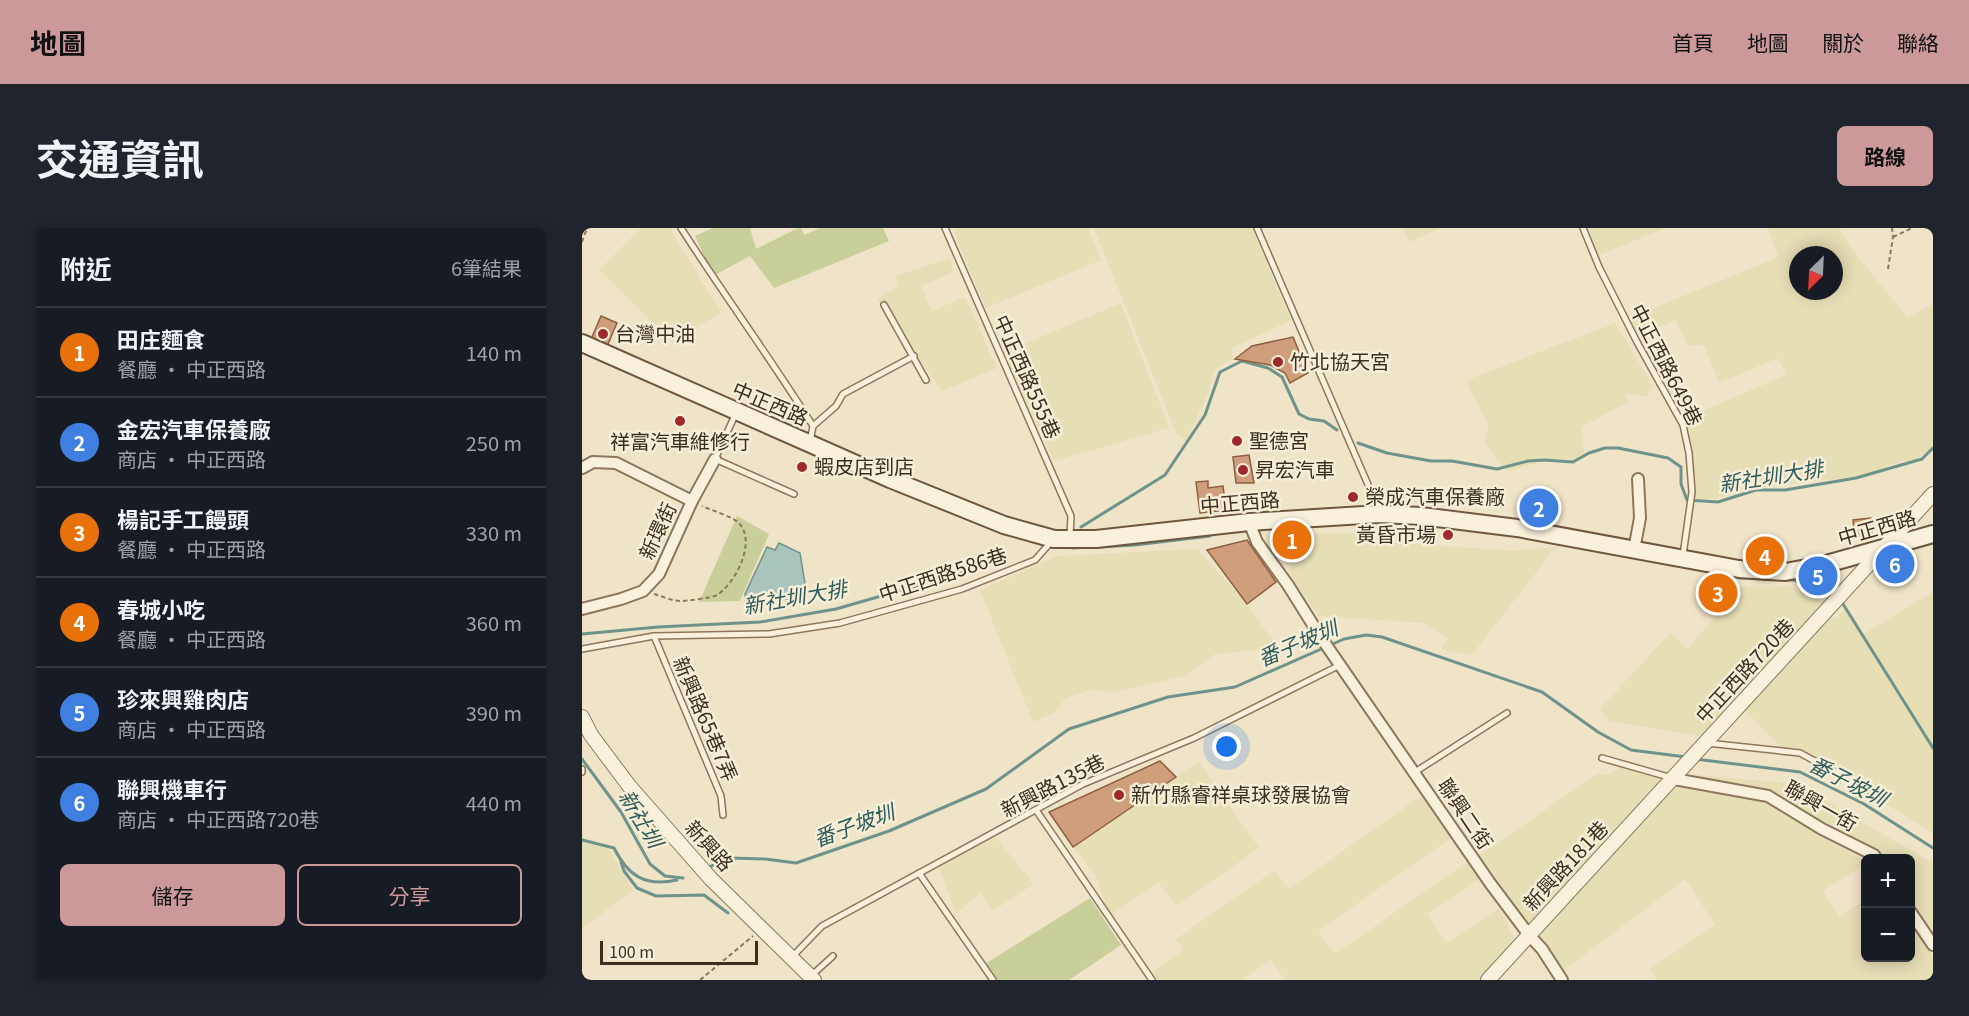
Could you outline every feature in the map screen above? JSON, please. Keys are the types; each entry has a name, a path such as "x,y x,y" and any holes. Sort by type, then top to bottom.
{"main road":[{"name":"中正西路","path":"582,343 890,479 1004,525 1062,539 1119,537 1250,522 1380,514 1421,516 1517,528 1739,569 1785,572 1823,565 1933,534"}],"street":[{"name":"新環街","path":"582,609 643,591 659,574 692,501 715,459"},
{"path":"582,468 593,462 616,463 692,501"},
{"path":"1634,550 1640,518 1638,478"},
{"name":"中正西路720巷","path":"1674,779 1933,494"},
{"name":"聯興二街","path":"1250,522 1257,542 1288,585 1320,636 1491,884 1529,935 1548,956 1562,980"},
{"name":"新興路","path":"584,724 630,787 711,879 813,978"},
{"name":"聯興一街","path":"1674,779 1768,796 1821,829 1872,854"},
{"name":"新興路181巷","path":"1488,980 1674,779"},
{"path":"1915,917 1933,945"}],"lane":[{"path":"681,228 813,426"},
{"name":"中正西路555巷","path":"945,228 1071,516 1062,539"},
{"path":"1257,228 1380,514"},
{"name":"中正西路649巷","path":"1583,228 1599,267 1637,342 1683,425 1689,453 1692,492 1682,559"},
{"path":"884,305 926,380"},
{"path":"810,444 813,426 836,406 843,394 914,356"},
{"path":"736,412 715,459 794,494"},
{"name":"中正西路586巷","path":"582,649 654,636 769,634 840,623 962,589 1035,560 1062,539"},
{"name":"新興路65巷7弄","path":"654,636 721,796 723,815"},
{"name":"新興路135巷","path":"792,957 822,926 1083,784 1194,738 1341,664"},
{"path":"1415,772 1507,713"},
{"path":"1706,742 1800,753 1870,791"},
{"path":"1602,759 1674,779"},
{"path":"1036,810 1152,980"},
{"path":"919,873 993,980"},
{"path":"813,978 833,956"}],"path":[{"path":"582,242 587,228"},
{"path":"1888,269 1893,237 1892,228"},
{"path":"1893,237 1912,228"},
{"path":"653,594 679,601 716,596 728,584 742,563 746,551 746,536 739,523 692,501"},
{"path":"700,980 762,929"}],"shaded area":[{"path":"641,228 670,228 721,313 672,342 599,270"},
{"path":"958,228 1088,228 1101,260 986,308 953,230"},
{"path":"1094,228 1252,228 1291,320 1232,348 1233,359 1214,370 1208,394 1186,441 1177,435"},
{"path":"1403,228 1441,228 1409,242"},
{"path":"1587,228 1666,228 1597,256"},
{"path":"1768,228 1839,228 1850,247 1907,317 1933,304 1933,447 1914,461 1901,461 1863,476 1745,489 1717,499 1699,500 1694,497 1691,450 1682,420 1786,375 1778,358 1719,383 1704,345 1688,346 1675,320 1640,336 1626,319 1769,261 1778,255"},
{"path":"950,258 953,272 921,286 932,311 965,297 997,368 942,391 877,299 898,287 895,276"},
{"path":"1121,303 1169,428 1054,461 1003,353"},
{"path":"1615,323 1653,386 1647,396 1626,394 1628,402 1581,427 1585,455 1575,462 1545,461 1507,471 1484,442 1489,426 1466,382"},
{"path":"1363,533 1388,542 1513,551 1556,547 1471,656 1441,649 1448,639 1425,623 1318,616 1288,571 1309,534"},
{"path":"1197,549 1247,604 1278,648 1215,654 1186,676 1109,693 1094,689 1066,698 1054,713 1033,722 980,590 1058,556"},
{"path":"1789,586 1826,601 1704,737 1609,721 1600,709 1671,632 1686,650 1741,587"},
{"path":"1933,592 1933,833 1822,765 1786,752 1743,708 1831,616 1837,618 1844,609 1862,635"},
{"path":"1199,762 1259,848 1176,906 1158,882 1110,916 1096,876 1073,847"},
{"path":"1622,765 1664,778 1529,925 1480,855 1597,774 1610,775"},
{"path":"1695,775 1797,784 1933,863 1933,942 1915,914 1915,854 1870,854 1815,824 1786,802 1691,780"},
{"path":"1677,787 1759,801 1778,808 1823,838 1861,858 1861,867 1823,891 1839,917 1861,903 1861,962 1915,962 1915,929 1933,956 1933,980 1657,980 1650,969 1715,925 1685,879 1560,973 1534,938 1670,789"},
{"path":"1421,796 1451,838 1318,931 1335,954 1467,862 1479,879 1427,914 1447,943 1499,908 1516,941 1481,980 1285,980 1271,960 1242,980 1156,980 1151,973 1183,950 1176,939 1275,870 1289,889"},
{"path":"582,837 596,841 609,849 633,891 582,928"},
{"path":"995,837 1034,884 993,911 980,893 956,914 938,865"}],"green space":[{"path":"713,228 750,228 756,249 798,228 801,228 804,235 820,228 883,228 889,241 774,288 750,256 713,276 695,236"},
{"path":"737,516 769,534 740,601 699,602"},
{"path":"1090,898 1121,945 1069,980 996,980 985,964"}],"water":[{"path":"779,543 800,553 807,596 746,605 745,594 767,547 775,550"}],"building":[{"name":"台灣中油","path":"601,316 617,323 605,351 589,344"},
{"name":"竹北協天宮","path":"1293,337 1308,373 1290,383 1285,373 1270,365 1235,359 1252,346"},
{"name":"昇宏汽車","path":"1249,455 1254,483 1236,483 1233,457"},
{"path":"1208,481 1208,488 1223,486 1226,510 1200,513 1196,482"},
{"path":"1871,518 1873,530 1869,537 1855,538 1853,520"},
{"path":"1247,540 1276,582 1247,604 1207,550"},
{"name":"新竹縣睿祥桌球發展協會","path":"1160,761 1176,777 1073,847 1049,812"}],"waterway":[{"name":"新社圳大排","path":"1081,527 1165,475 1205,415 1220,372 1242,361 1268,368 1282,377 1299,414 1309,419 1324,421 1337,430"},
{"name":"新社圳大排","path":"1358,443 1387,453 1497,469 1528,461 1573,462 1589,453 1605,448 1618,448 1668,458 1681,467 1681,484 1687,500 1718,502 1756,490 1785,490 1856,478 1922,459 1933,448"},
{"path":"1100,547 1210,536"},
{"path":"1072,548 1091,547"},
{"name":"新社圳大排","path":"582,634 658,627 760,622 836,609 1006,560"},
{"path":"1740,578 1768,579"},
{"path":"1787,580 1794,580 1834,593"},
{"path":"1843,604 1933,748"},
{"name":"番子坡圳","path":"707,868 730,858 796,863 889,831 986,789 1069,729 1168,697 1235,687 1344,639 1366,635 1382,637 1542,692 1598,732 1631,750 1686,757"},
{"name":"新社圳","path":"582,759 621,812 650,864 665,876 683,878"},
{"name":"番子坡圳","path":"1695,759 1800,772 1864,804 1933,848"},
{"path":"582,840 614,848 625,866 639,877 656,882 677,880"},
{"path":"621,862 624,871 637,888 656,896 704,895 728,913"}],"place":[{"name":"台灣中油","path":"603,334"},
{"name":"竹北協天宮","path":"1278,362"},
{"name":"祥富汽車維修行","path":"680,421"},
{"name":"聖德宮","path":"1237,441"},
{"name":"蝦皮店到店","path":"802,467"},
{"name":"昇宏汽車","path":"1243,470"},
{"name":"榮成汽車保養廠","path":"1353,497"},
{"name":"金宏汽車保養廠","path":"1539,508"},
{"name":"黃昏市場","path":"1448,535"},
{"name":"田庄麵食","path":"1292,540"},
{"name":"春城小吃","path":"1765,556"},
{"name":"聯興機車行","path":"1895,564"},
{"name":"珍來興雞肉店","path":"1818,576"},
{"name":"楊記手工饅頭","path":"1718,593"},
{"name":"新竹縣睿祥桌球發展協會","path":"1119,795"}]}
